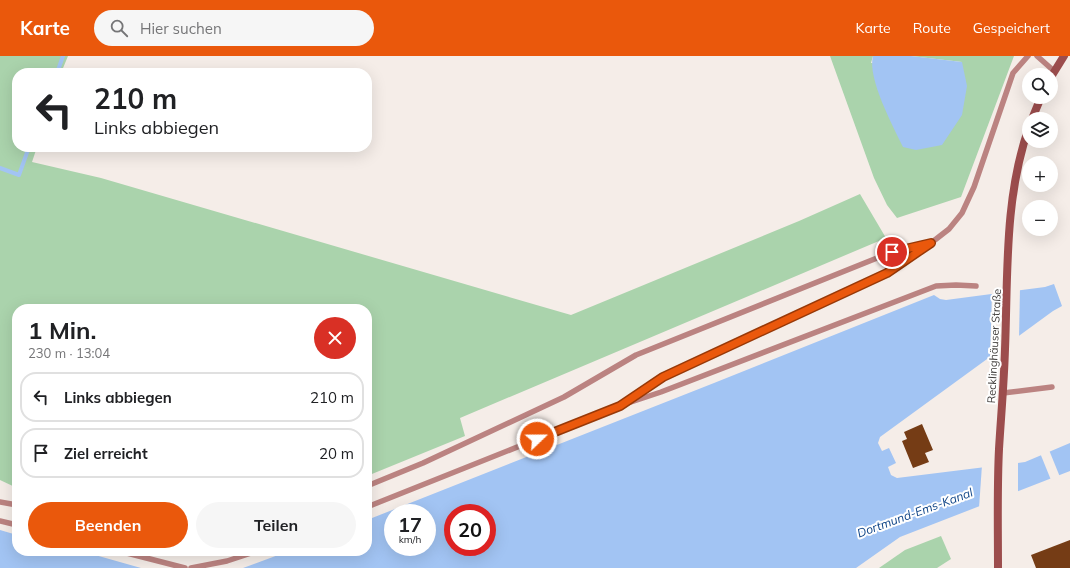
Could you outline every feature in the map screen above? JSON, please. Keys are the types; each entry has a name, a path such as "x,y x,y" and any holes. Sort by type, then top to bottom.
{"main road":[{"path":"1057,68 1064,56"},
{"name":"Recklinghäuser Straße","path":"998,568 999,451 1005,367 1010,216 1014,184 1022,145"}],"lane":[{"path":"620,406 663,377 887,273 931,243 948,229 962,212 974,187 1013,73 1028,56"},
{"path":"1037,56 1048,68"},
{"path":"372,484 423,463 564,397 636,355 892,252 931,243"},
{"path":"372,505 620,406 661,392 936,286 976,286"},
{"path":"1003,393 1052,387"},
{"path":"0,502 12,504"},
{"path":"0,522 12,524"},
{"path":"139,556 186,568"},
{"path":"191,568 227,561 242,556"}],"green space":[{"path":"0,56 68,56 63,68 12,68 12,152 35,152 32,162 101,178 571,315 799,221 860,194 886,238 460,418 465,436 372,474 372,304 12,304 12,486 0,480"},
{"path":"830,56 873,56 871,63 962,62 911,56 1014,56 961,197 897,218 887,205 874,178"},
{"path":"941,536 951,559 937,568 879,568 905,550"}],"water":[{"path":"873,56 911,56 962,62 967,86 962,115 942,145 916,150 903,147 877,89 872,65"},
{"name":"Dortmund-Ems-Kanal","path":"1054,284 1062,306 880,437 878,443 882,451 889,448 896,463 888,467 891,475 897,478 1025,462 1070,443 1070,471 900,537 856,568 243,568 275,556 372,556 372,518 384,513 384,556 436,556 436,504 408,504 934,295 940,299 946,300 1045,287"},
{"path":"0,530 12,534 12,556 99,556 141,568 0,568"}],"pier":[{"path":"1020,287 1019,339 990,359 992,292"},
{"path":"1049,450 1060,477 1051,480 1040,453"},
{"path":"1018,461 1018,493 979,508 982,465"}],"building":[{"path":"922,424 933,450 925,453 929,462 913,468 902,441 907,439 904,432"},
{"path":"1070,540 1070,568 1036,568 1031,555"}],"waterway":[{"path":"59,68 63,56"},
{"path":"0,168 19,175 27,152"}],"route":[{"path":"537,439 620,406 663,377 887,273 931,243 892,252"}]}
